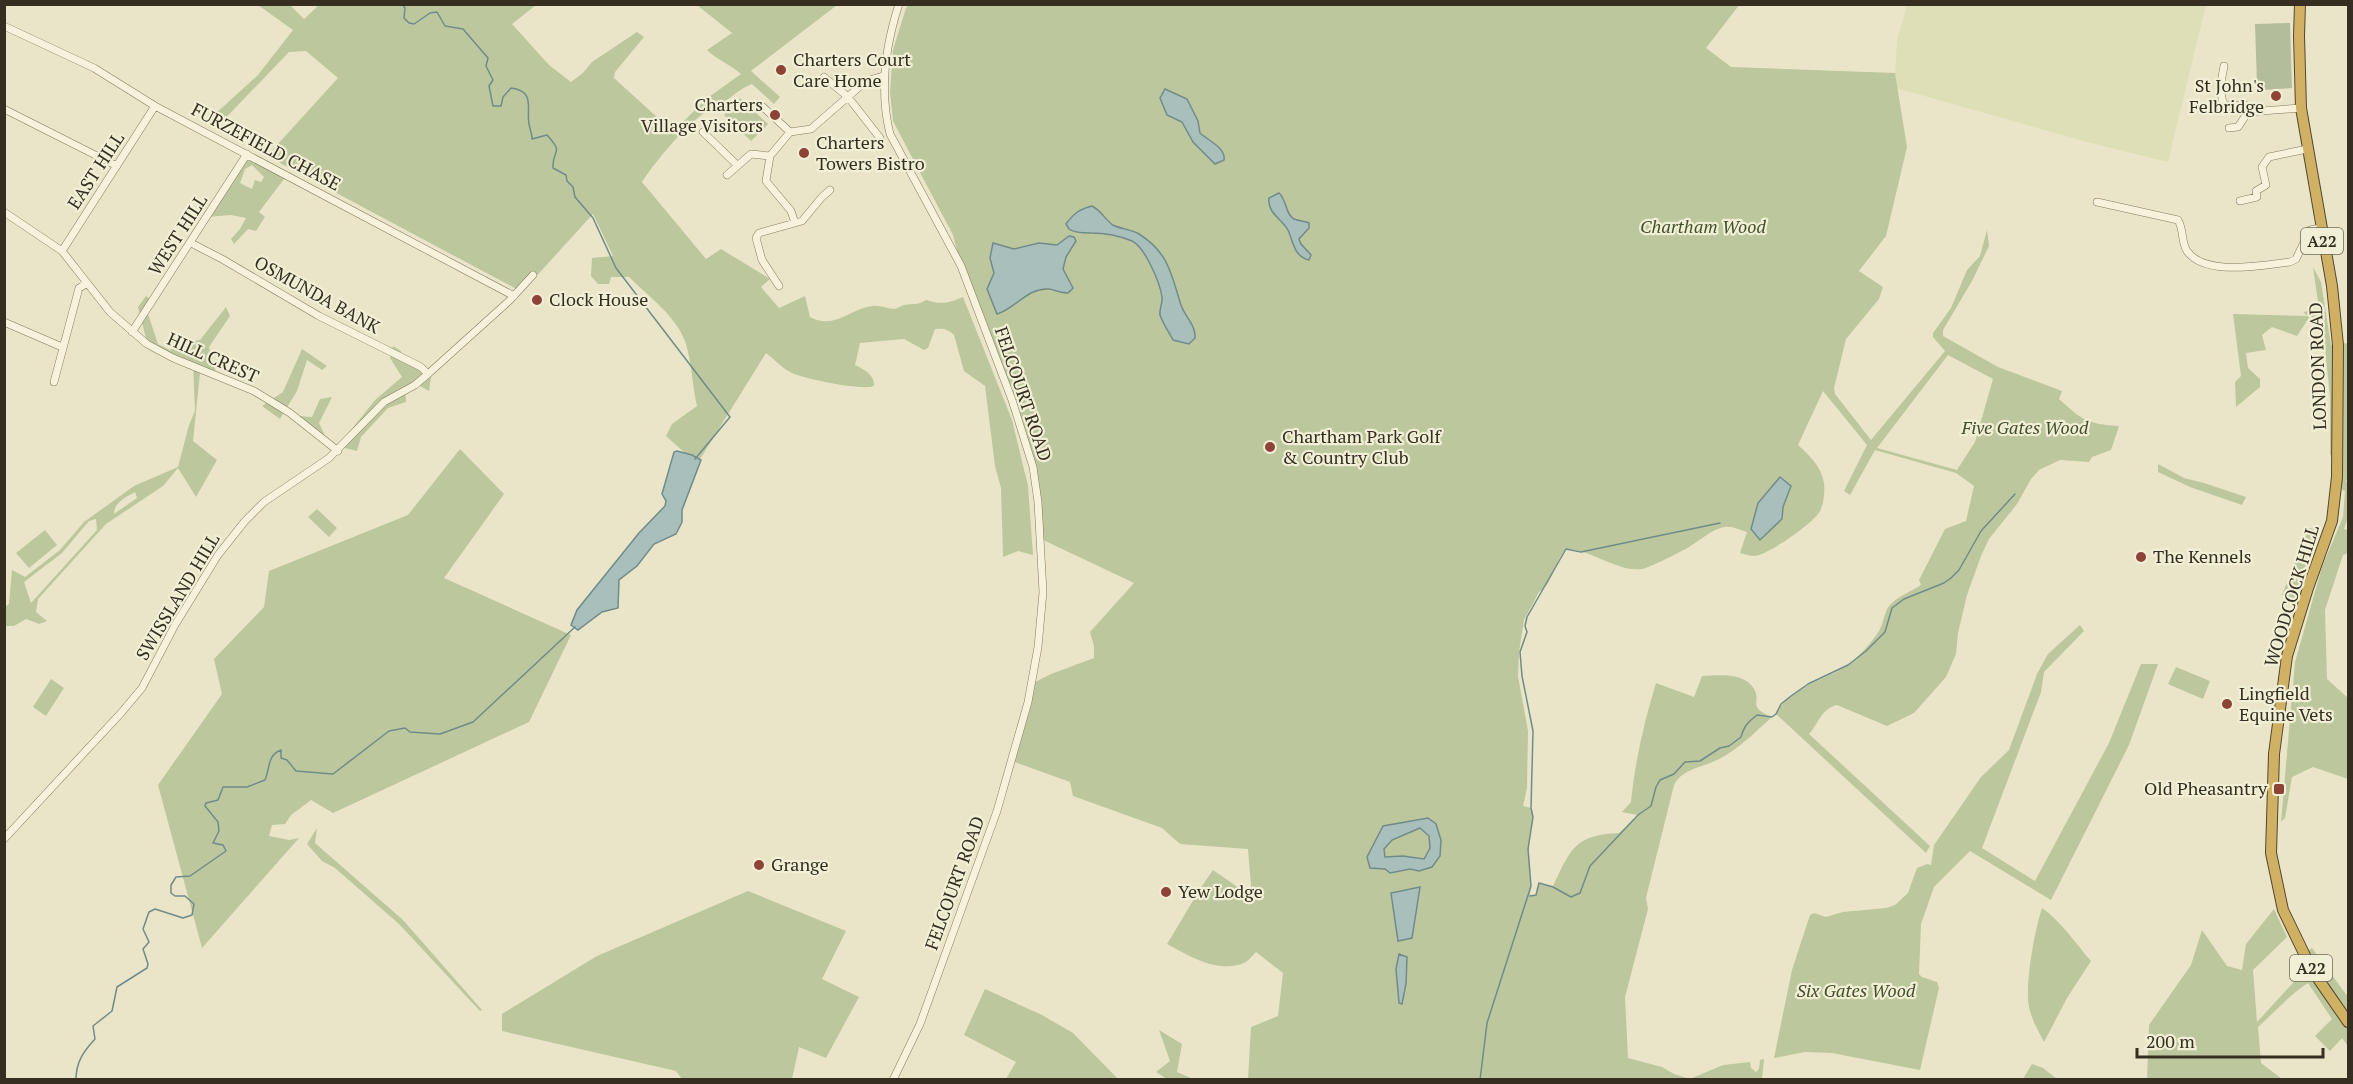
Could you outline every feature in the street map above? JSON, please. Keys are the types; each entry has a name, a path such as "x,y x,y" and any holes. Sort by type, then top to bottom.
{"highway":[{"name":"LONDON ROAD","path":"2300,4 2301,108 2320,228 2332,286 2338,345 2337,477 2332,521"},
{"name":"WOODCOCK HILL","path":"2332,521 2287,656 2274,754 2271,853 2283,910 2312,970 2349,1022"}],"street":[{"name":"FELCOURT ROAD","path":"893,1080 920,1024 979,864 1006,781 1028,702 1034,671 1041,620 1042,574 1038,502 1023,434 962,266 890,134 886,119 884,76 887,47 899,4"},
{"name":"FURZEFIELD CHASE","path":"4,26 94,68 155,106 514,296"},
{"path":"2224,66 2220,88 2223,103 2228,106 2245,105 2248,112"},
{"path":"795,223 791,211 766,181 770,156 790,132 811,129 866,81 884,76"},
{"path":"824,77 848,97 880,138"},
{"name":"EAST HILL","path":"62,251 155,106"},
{"path":"763,107 790,132"},
{"path":"2248,112 2301,108"},
{"path":"4,109 117,166"},
{"path":"2229,128 2238,127 2248,112"},
{"path":"703,132 737,165"},
{"path":"2240,201 2257,197 2256,191 2265,185 2262,167 2269,156 2307,149"},
{"name":"WEST HILL","path":"132,332 247,154"},
{"path":"727,176 751,154 770,156"},
{"path":"779,286 762,260 756,238 759,233 802,221 830,190"},
{"path":"2097,202 2178,220 2183,245 2196,261 2207,265 2234,267 2290,262 2296,259 2310,230 2320,228"},
{"name":"HILL CREST","path":"4,212 62,251 110,312 147,344 173,358 254,391 290,413 338,451"},
{"name":"OSMUNDA BANK","path":"191,243 253,276 319,316 421,367 428,374"},
{"name":"SWISSLAND HILL","path":"4,839 142,688 175,625 218,555 245,521 264,502 338,451 384,402 415,385 428,374 514,296 533,275"},
{"path":"54,382 79,288 86,284"},
{"path":"4,321 62,347"}],"green space":[{"path":"1740,4 1706,48 1731,67 1895,73 1907,147 1886,236 1859,271 1883,287 1879,299 1846,339 1834,388 1835,394 1871,440 1945,351 1933,337 1933,333 1951,308 1967,270 1980,256 1987,230 1989,246 1972,281 1943,330 1943,336 1998,367 2062,391 2059,399 2086,420 2119,426 2111,450 2092,457 2089,462 2060,460 2039,470 2031,479 2017,504 1989,539 1981,556 1967,595 1958,633 1956,654 1946,677 1914,713 1887,726 1837,705 1824,713 1809,734 1930,846 1926,853 1776,714 1790,696 1852,662 1879,632 1890,605 1921,585 1919,580 1945,529 1966,521 1974,486 1956,473 1875,450 1850,495 1844,491 1867,445 1823,391 1798,445 1811,457 1823,477 1822,505 1820,511 1809,523 1779,544 1754,556 1740,553 1747,532 1728,527 1707,534 1682,551 1642,569 1623,567 1575,550 1566,549 1562,554 1548,583 1539,592 1524,620 1519,652 1518,676 1528,731 1527,788 1523,806 1531,808 1533,815 1529,844 1530,896 1536,895 1539,883 1553,886 1576,846 1592,837 1619,833 1638,815 1622,812 1631,802 1640,742 1656,683 1694,697 1702,676 1738,677 1754,689 1759,710 1772,717 1735,749 1719,759 1685,773 1674,785 1646,898 1648,909 1625,997 1628,1058 1662,1067 1690,1079 1248,1079 1251,1027 1278,1016 1283,973 1256,952 1246,962 1226,966 1205,962 1167,944 1213,870 1252,897 1248,849 1180,844 1162,828 1073,796 1070,782 1012,761 1031,684 1094,658 1094,646 1090,632 1134,583 1041,539 1033,467 961,266 953,235 893,121 890,92 893,50 908,5","holes":["1948,355 1993,379 1975,442 1957,470 1877,448","1791,486 1783,507 1782,519 1759,540"]},
{"path":"258,5 290,5 304,19 319,5 536,5 512,24 549,65 571,82 592,62 637,32 644,37 615,72 614,78 669,128 673,124 677,128 706,99 741,74 707,50 732,33 697,5 837,5 751,71 780,97 774,104 752,84 743,88 708,110 681,133 642,182 706,259 721,249 770,279 761,287 779,308 805,296 810,317 827,321 842,318 872,306 895,309 926,300 945,303 963,297 1012,420 1028,486 1033,555 1018,551 1003,557 1001,488 995,466 985,386 964,371 954,335 950,331 935,329 928,348 924,350 904,339 860,343 855,365 871,375 874,386 868,387 834,384 792,373 766,353 697,464 666,436 672,424 697,406 685,341 668,314 629,277 611,277 609,284 598,284 591,276 592,258 613,256 593,214 522,292 267,156 338,78 306,51 289,52 215,129 208,126 214,115 258,75 293,30"},
{"path":"1907,5 2206,5 2168,162 2083,141 1896,88 1897,40"},
{"path":"2290,23 2292,88 2264,90 2264,84 2257,84 2255,24"},
{"path":"740,98 768,124 751,141 724,115"},
{"path":"247,154 287,175 259,212 265,217 256,231 248,229 234,244 231,239 246,218 231,215 207,217","holes":["252,165 264,177 261,182 255,180 252,189 240,183 245,169"]},
{"path":"2313,267 2321,282 2331,345 2348,343 2348,475 2346,482 2348,482 2348,517 2344,529 2348,530 2348,553 2343,555 2325,610 2327,679 2348,698 2348,779 2313,767 2292,777 2285,818 2281,822 2295,662 2322,567 2343,517 2345,491 2342,490 2341,459 2330,455 2330,397 2321,326 2310,316 2297,336 2272,327 2262,335 2266,350 2246,353 2248,368 2260,379 2260,387 2236,407 2235,382 2241,376 2233,314 2308,316 2303,312 2319,309"},
{"path":"146,296 155,303 148,314 158,344 170,350 184,343 200,340 226,307 230,316 209,347 218,380 200,373 193,441 217,460 196,497 178,468 163,486 106,524 38,599 36,612 47,621 39,624 26,619 14,626 5,626 5,607 9,604 12,570 25,577 60,550 84,522 134,486 178,467 195,411 193,363 147,342 138,307","holes":["135,492 137,498 114,514 118,503","96,519 97,530 31,603 24,582 62,553 89,521"]},
{"path":"393,346 401,351 400,359 431,377 429,391 413,382 405,387 406,402 388,408 361,437 357,451 345,448 343,440 375,400 402,377 390,358"},
{"path":"302,349 327,366 322,370 307,360 297,391 280,419 262,406 283,392"},
{"path":"332,397 319,423 327,440 308,432 299,416 312,417 320,399"},
{"path":"460,449 504,494 444,578 571,635 529,722 333,813 311,800 291,815 285,824 272,825 269,836 289,840 299,838 202,948 158,785 222,694 214,659 264,607 269,571 408,515"},
{"path":"2158,464 2184,478 2246,497 2242,505 2190,487 2158,472"},
{"path":"317,509 337,528 329,537 308,517"},
{"path":"2309,528 2314,529 2312,547 2295,599 2282,595"},
{"path":"45,530 57,545 29,568 16,553"},
{"name":"Six Gates Wood","path":"2080,625 2084,631 2044,672 2041,692 1982,848 2035,881 2109,743 2141,664 2158,664 2129,745 2051,900 1970,851 1934,887 1921,924 1919,974 1937,982 1939,988 1920,1070 1832,1053 1805,1052 1774,1058 1792,970 1810,915 1814,913 1826,917 1843,912 1886,908 1895,905 1908,893 1917,868 1927,864 1931,865 1934,845 1981,777 2009,750 2037,674 2048,654"},
{"path":"2176,667 2210,681 2203,699 2168,684"},
{"path":"51,679 64,688 46,716 33,707"},
{"path":"317,828 315,843 403,920 482,1010 480,1011 399,924 335,868 322,861 307,844"},
{"path":"748,891 846,931 822,979 859,997 826,1058 799,1047 792,1079 682,1079 676,1071 502,1031 502,1014 597,956"},
{"path":"2042,908 2062,926 2091,961 2067,998 2044,1042 2034,1023 2028,1001 2033,944"},
{"path":"2274,909 2287,937 2253,970 2257,1022 2302,973 2292,962 2312,948 2348,997 2348,1046 2342,1038 2330,1051 2315,1036 2332,1019 2308,983 2288,998 2258,1027 2261,1063 2282,1079 2147,1080 2149,1025 2191,965 2202,930 2227,966 2242,970 2246,944"},
{"path":"985,989 1042,1015 1073,1033 1118,1079 1006,1079 1016,1062 964,1035"},
{"path":"1159,1030 1182,1044 1177,1072 1193,1079 1167,1079 1156,1072 1170,1061"},
{"path":"1764,1059 1762,1079 1690,1079 1723,1065 1750,1062 1751,1068 1756,1072 1759,1069 1760,1060"},
{"path":"2032,1064 2043,1068 2057,1079 2023,1079"}],"water":[{"path":"1165,89 1187,99 1198,121 1200,133 1220,148 1224,160 1215,164 1193,142 1182,122 1167,115 1160,98"},
{"path":"1279,193 1291,217 1309,223 1309,228 1299,239 1311,255 1309,260 1297,252 1288,230 1270,208 1269,198"},
{"path":"1092,206 1113,225 1133,231 1149,241 1163,257 1183,309 1194,329 1195,338 1189,344 1173,340 1164,325 1160,315 1161,291 1147,258 1137,245 1117,236 1077,232 1069,229 1066,224 1072,217"},
{"path":"1069,236 1074,237 1076,241 1066,257 1063,269 1073,288 1068,293 1049,289 1035,291 997,314 987,289 994,273 990,258 993,243 1014,249 1039,243 1057,245"},
{"path":"677,451 701,460 682,510 682,522 676,534 654,544 637,566 619,580 618,608 602,612 578,630 571,625 577,610 639,533 665,506 666,501 662,494 674,452"},
{"path":"1780,477 1791,486 1783,507 1782,519 1760,540 1751,529 1758,503"},
{"path":"1428,818 1436,824 1441,840 1440,856 1432,867 1419,871 1410,869 1390,873 1385,869 1370,868 1367,857 1383,826","holes":["1420,828 1429,836 1430,848 1424,859 1403,856 1385,857 1384,849 1392,840"]},
{"path":"1420,887 1412,938 1398,941 1391,893"},
{"path":"1399,954 1407,957 1406,984 1402,1004 1399,1003 1396,969"}],"waterway":[{"path":"402,4 405,8 404,18 409,23 414,24 430,13 437,12 445,26 463,29 488,58 486,66 493,80 489,86 493,106 501,106 503,97 511,88 519,90 527,97 532,139 547,135 552,141 557,149 553,168 566,175 567,181 573,187 575,197 593,218 616,268 730,417 695,459"},
{"path":"1530,896 1536,895 1539,883 1553,887 1571,897 1580,893 1590,866 1638,815 1651,806 1660,780 1674,774 1685,762 1700,761 1720,748 1729,746 1741,737 1747,724 1757,715 1772,717 1781,704 1808,684 1848,665 1866,651 1885,632 1892,608 1904,599 1944,583 1959,570 1981,531 2015,494"},
{"path":"1480,1080 1487,1023 1531,886 1528,849 1533,817 1531,808 1533,731 1522,676 1520,652 1527,632 1525,626 1527,617 1566,549 1581,552 1720,523"},
{"path":"76,1080 81,1058 95,1039 93,1026 112,1011 117,987 147,968 148,964 143,949 149,942 143,929 149,912 155,909 183,918 192,915 194,904 185,896 175,896 171,893 171,885 176,877 190,876 226,851 223,845 213,843 219,831 218,822 205,806 206,803 218,800 223,787 247,787 265,780 273,755 281,750 281,758 287,760 296,771 333,774 389,731 405,728 410,732 440,734 473,722 575,627"}],"place":[{"name":"Charters Court Care Home","path":"781,70"},
{"name":"St John's Felbridge","path":"2276,96"},
{"name":"Charters Village Visitors","path":"775,115"},
{"name":"Charters Towers Bistro","path":"804,153"},
{"name":"Clock House","path":"537,300"},
{"name":"Chartham Park Golf & Country Club","path":"1270,447"},
{"name":"The Kennels","path":"2141,557"},
{"name":"Lingfield Equine Vets","path":"2227,704"},
{"name":"Old Pheasantry","path":"2279,789"},
{"name":"Grange","path":"759,865"},
{"name":"Yew Lodge","path":"1166,892"}],"park label":[{"name":"Chartham Wood","path":"1703,227"},
{"name":"Five Gates Wood","path":"2025,428"}]}
